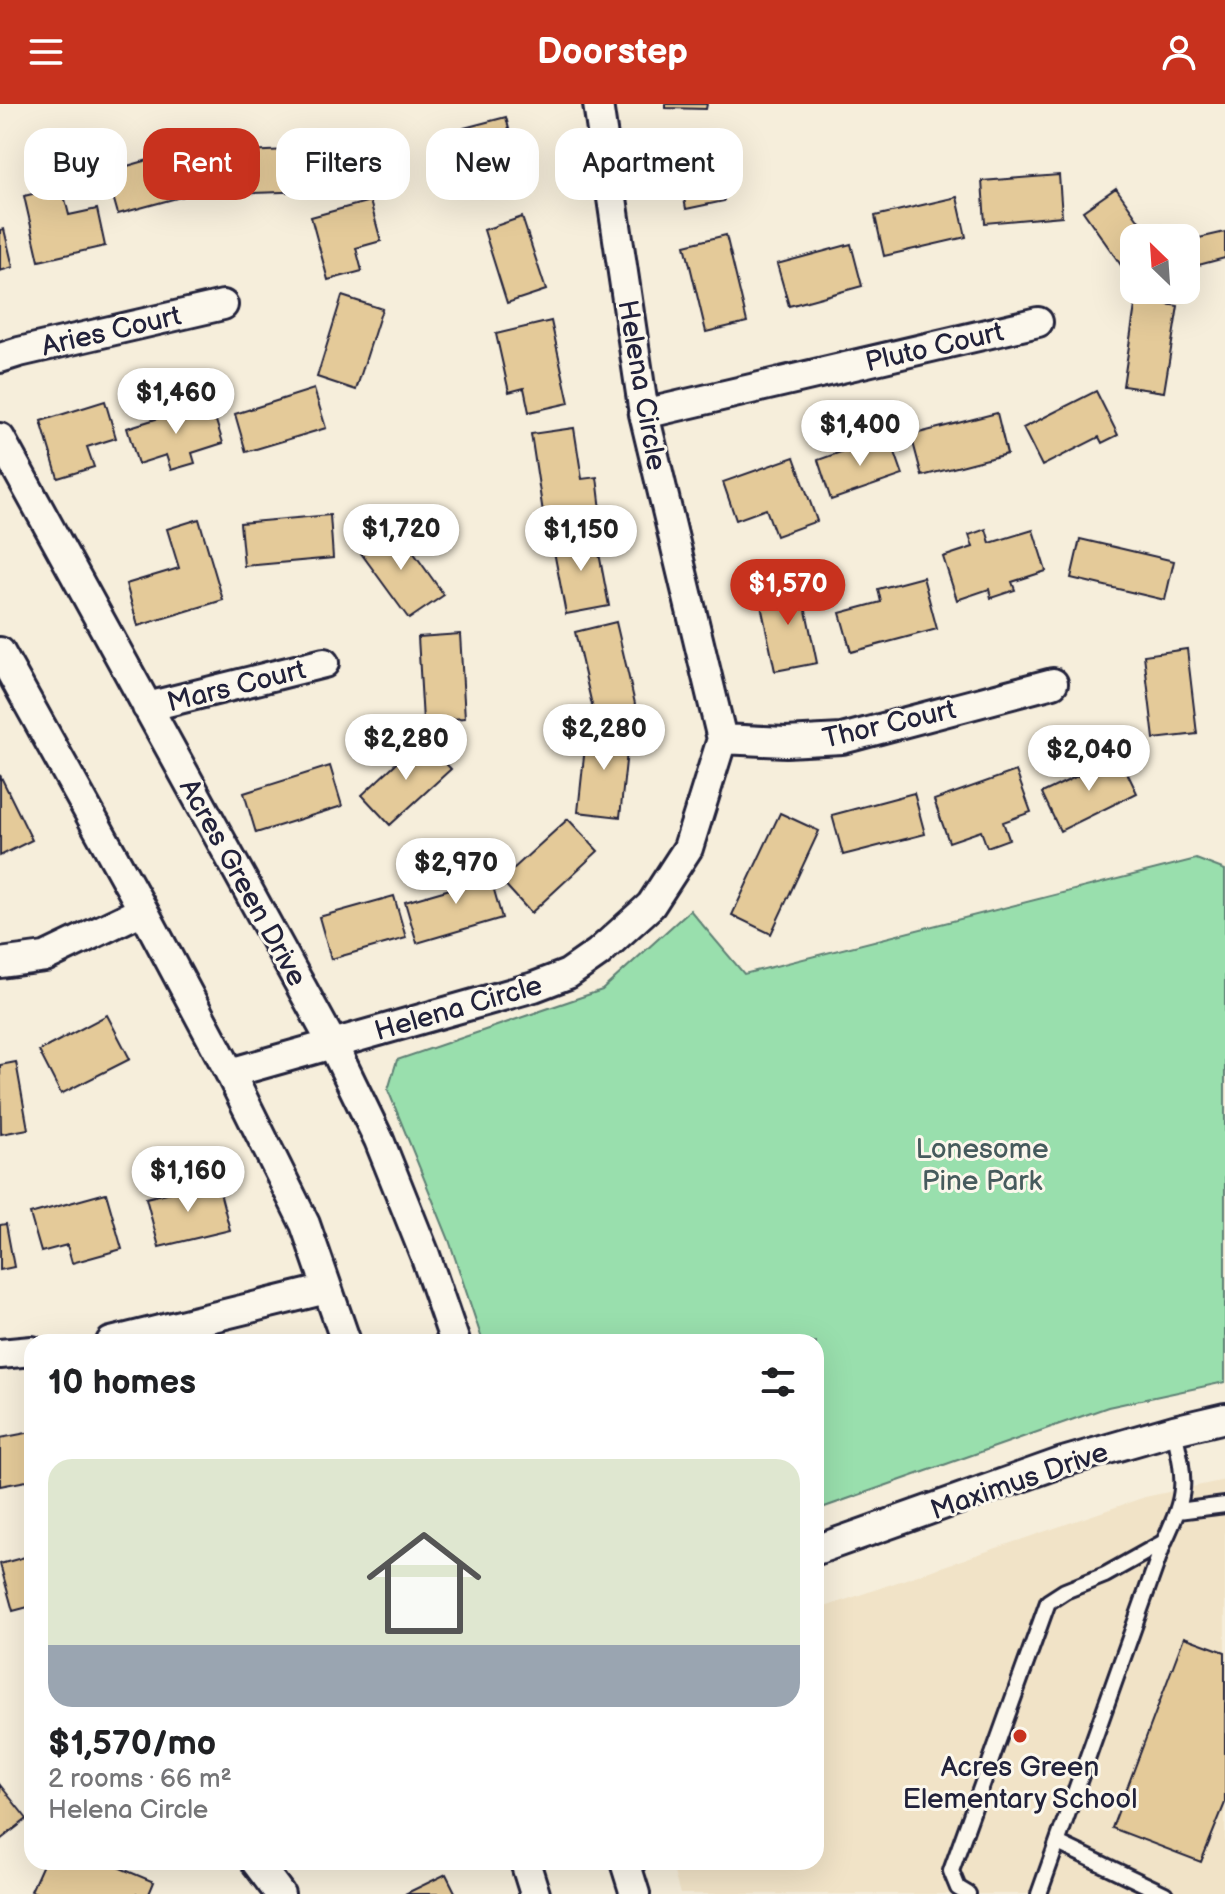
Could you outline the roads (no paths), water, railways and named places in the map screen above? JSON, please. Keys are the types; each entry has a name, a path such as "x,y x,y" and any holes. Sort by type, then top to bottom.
{"street":[{"name":"Helena Circle","path":"230,1073 534,987 568,974 598,953 651,905 688,848 722,739 644,414 598,104"},
{"name":"Aries Court","path":"0,358 223,305"},
{"name":"Pluto Court","path":"644,414 1038,322"},
{"name":"Acres Green Drive","path":"0,438 332,1043 379,1140 425,1255 452,1334"},
{"path":"0,652 230,1073 305,1224 343,1334"},
{"name":"Mars Court","path":"147,707 324,663"},
{"name":"Thor Court","path":"722,739 786,742 842,739 1053,683"},
{"path":"0,963 45,957 143,910"},
{"path":"144,1334 327,1289"},
{"path":"0,1354 24,1352"},
{"name":"Maximus Drive","path":"824,1547 1063,1462 1225,1418"},
{"path":"262,1870 280,1894"},
{"path":"528,1870 535,1894"},
{"path":"628,1870 635,1894"}],"lane":[{"path":"1039,1894 1164,1542 1178,1511 1183,1492 1183,1467 1174,1430"},
{"path":"1178,1511 1225,1505"},
{"path":"968,1894 958,1888 951,1871 1048,1602 1164,1542"},
{"path":"1058,1843 1165,1894"}],"place":[{"name":"Acres Green Elementary School","path":"1020,1736"}],"park label":[{"name":"Lonesome Pine Park","path":"982,1164"}]}
